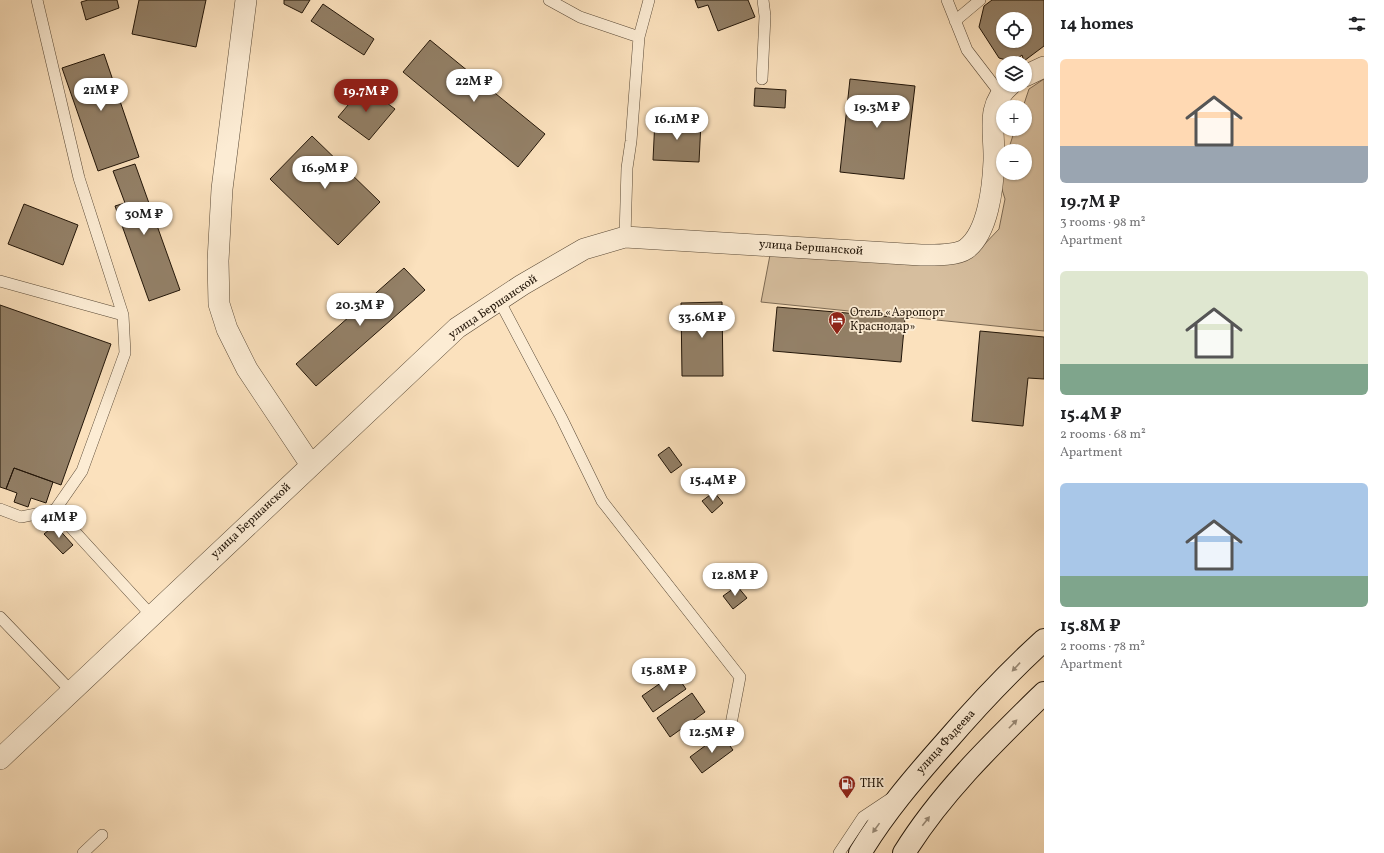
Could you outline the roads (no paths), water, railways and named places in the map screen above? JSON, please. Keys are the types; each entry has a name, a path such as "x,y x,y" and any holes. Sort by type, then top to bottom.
{"main road":[{"name":"улица Фадеева","path":"860,853 904,789 960,725 1023,659 1044,640"},
{"path":"904,853 914,837 956,784 1044,693"}],"street":[{"path":"246,0 222,189 218,261 219,304 227,329 247,369 311,465"},
{"path":"1032,73 1044,67"},
{"name":"улица Бершанской","path":"0,759 457,328 499,300 584,249 625,237 921,255 945,255 965,250 978,237 986,219 994,162 992,116 1004,92"}],"lane":[{"path":"0,509 21,517 55,510 82,471 126,353 123,315 79,178 37,0"},
{"path":"549,0 580,17 639,38"},
{"path":"625,237 627,168 631,140 639,38 649,0"},
{"path":"762,80 765,16 763,0"},
{"path":"947,0 967,50 996,80"},
{"path":"955,21 980,0"},
{"path":"0,281 123,315"},
{"path":"499,300 602,501 740,677 732,724"},
{"path":"55,510 151,615"},
{"path":"0,617 71,691"},
{"path":"839,853 863,817 904,789"},
{"path":"83,853 102,835"}],"place":[{"name":"Отель «Аэропорт Краснодар»","path":"837,335"},
{"name":"ТНК","path":"847,799"}]}
